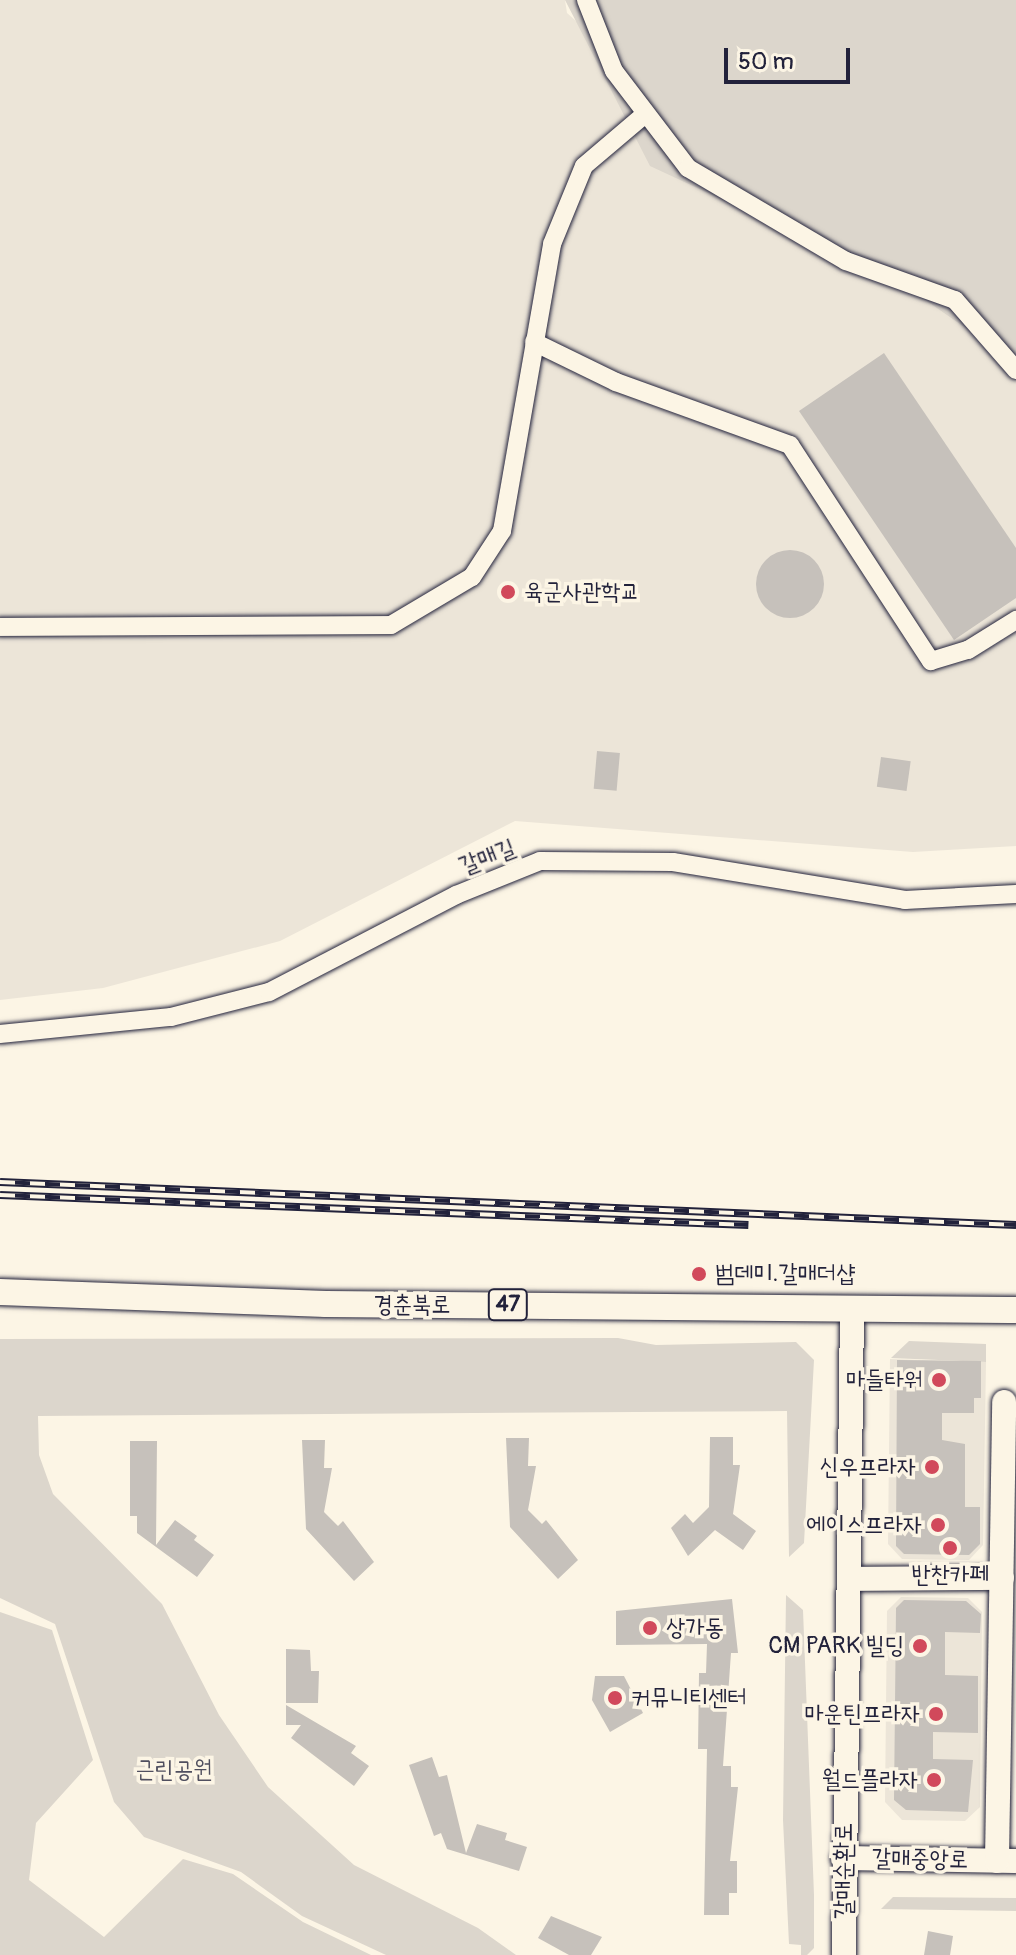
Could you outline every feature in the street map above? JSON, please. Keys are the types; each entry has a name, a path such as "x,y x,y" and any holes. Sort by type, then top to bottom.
{"main road":[{"name":"경춘북로","path":"0,1292 326,1304 1016,1310"}],"street":[{"path":"586,0 614,71 643,116 688,168 846,261 955,300 1016,370"},
{"path":"0,627 391,625 472,577 502,531 552,244 584,166 643,116"},
{"path":"534,342 616,382 790,445 931,661 968,650 1016,620"},
{"name":"갈매길","path":"0,1034 171,1017 269,992 456,895 540,861 673,862 905,900 1016,894"},
{"name":"갈매순환로","path":"844,1955 852,1308"},
{"name":"갈매중앙로","path":"843,1858 1006,1861 1002,1578 1004,1402"},
{"path":"849,1579 1002,1578"}],"shaded area":[{"name":"육군사관학교","path":"0,0 565,0 567,13 839,254 925,300 1016,363 1016,846 913,852 515,821 280,941 103,988 0,1000"},
{"path":"890,1359 986,1362 983,1545 969,1560 902,1559 888,1544"},
{"path":"901,1597 968,1598 982,1612 980,1807 965,1821 902,1820 885,1802 887,1611"}],"green space":[{"path":"565,0 1016,0 1016,363 925,300 839,254 650,166"},
{"name":"근린공원","path":"618,1338 656,1345 796,1342 814,1360 804,1543 789,1557 787,1411 38,1416 39,1455 53,1494 162,1604 219,1715 268,1787 354,1865 478,1928 516,1955 386,1955 302,1916 241,1872 144,1837 114,1802 55,1624 0,1598 0,1339"},
{"path":"909,1341 986,1344 986,1362 891,1358"},
{"path":"786,1595 803,1610 814,1895 814,1948 807,1955 801,1955 801,1945 789,1944 783,1820"},
{"path":"0,1612 52,1630 93,1760 36,1823 29,1880 104,1937 183,1859 233,1874 303,1922 371,1955 0,1955"},
{"path":"893,1897 1016,1898 1016,1911 881,1909"}],"building":[{"path":"884,353 1016,548 1016,598 954,640 799,411"},
{"path":"790,550 814,560 824,584 814,608 790,618 766,608 756,584 766,560"},
{"path":"597,751 620,753 617,791 594,789"},
{"path":"881,757 911,761 907,791 877,787"},
{"path":"897,1360 981,1361 981,1398 974,1398 974,1413 942,1413 942,1440 965,1444 965,1507 980,1507 980,1544 969,1555 904,1554 896,1546"},
{"path":"710,1437 733,1437 733,1465 740,1465 733,1514 756,1531 743,1550 715,1530 688,1556 671,1528 685,1514 693,1523 709,1507"},
{"path":"506,1438 529,1438 528,1466 536,1466 528,1510 542,1524 546,1520 578,1560 558,1579 510,1527"},
{"path":"302,1440 325,1440 324,1468 332,1468 324,1512 338,1526 343,1521 374,1562 354,1581 306,1529"},
{"path":"130,1441 157,1441 156,1545 175,1520 197,1536 194,1540 214,1555 197,1577 137,1533 137,1516 130,1516"},
{"path":"732,1599 738,1653 731,1653 723,1766 731,1766 731,1787 738,1787 730,1861 737,1861 737,1893 729,1893 729,1915 704,1915 707,1749 698,1749 699,1673 706,1673 707,1644 616,1645 616,1611"},
{"path":"904,1600 966,1601 981,1614 980,1633 945,1632 945,1675 978,1676 978,1733 933,1732 933,1759 973,1760 968,1812 906,1810 894,1800 896,1608"},
{"path":"286,1649 310,1650 311,1671 319,1671 318,1703 286,1703"},
{"name":"커뮤니티센터","path":"595,1676 624,1676 643,1713 610,1732 592,1700"},
{"path":"286,1705 356,1746 351,1753 369,1766 354,1786 291,1738 301,1725 286,1725"},
{"path":"432,1757 439,1777 447,1775 466,1853 477,1824 507,1833 505,1840 527,1847 519,1871 447,1849 441,1833 434,1836 409,1765"},
{"path":"551,1916 602,1937 591,1955 569,1955 538,1938"},
{"path":"928,1931 953,1936 950,1955 924,1955"}],"railway":[{"path":"0,1182 1016,1225"},
{"path":"0,1195 748,1225"}],"place":[{"name":"육군사관학교","path":"508,592"},
{"name":"범데미.갈매더샵","path":"699,1274"},
{"name":"마들타워","path":"939,1380"},
{"name":"신우프라자","path":"932,1467"},
{"name":"에이스프라자","path":"938,1525"},
{"name":"반찬카페","path":"950,1548"},
{"name":"상가동","path":"650,1628"},
{"name":"CM PARK 빌딩","path":"920,1646"},
{"name":"커뮤니티센터","path":"615,1698"},
{"name":"마운틴프라자","path":"936,1714"},
{"name":"월드플라자","path":"934,1780"}]}
